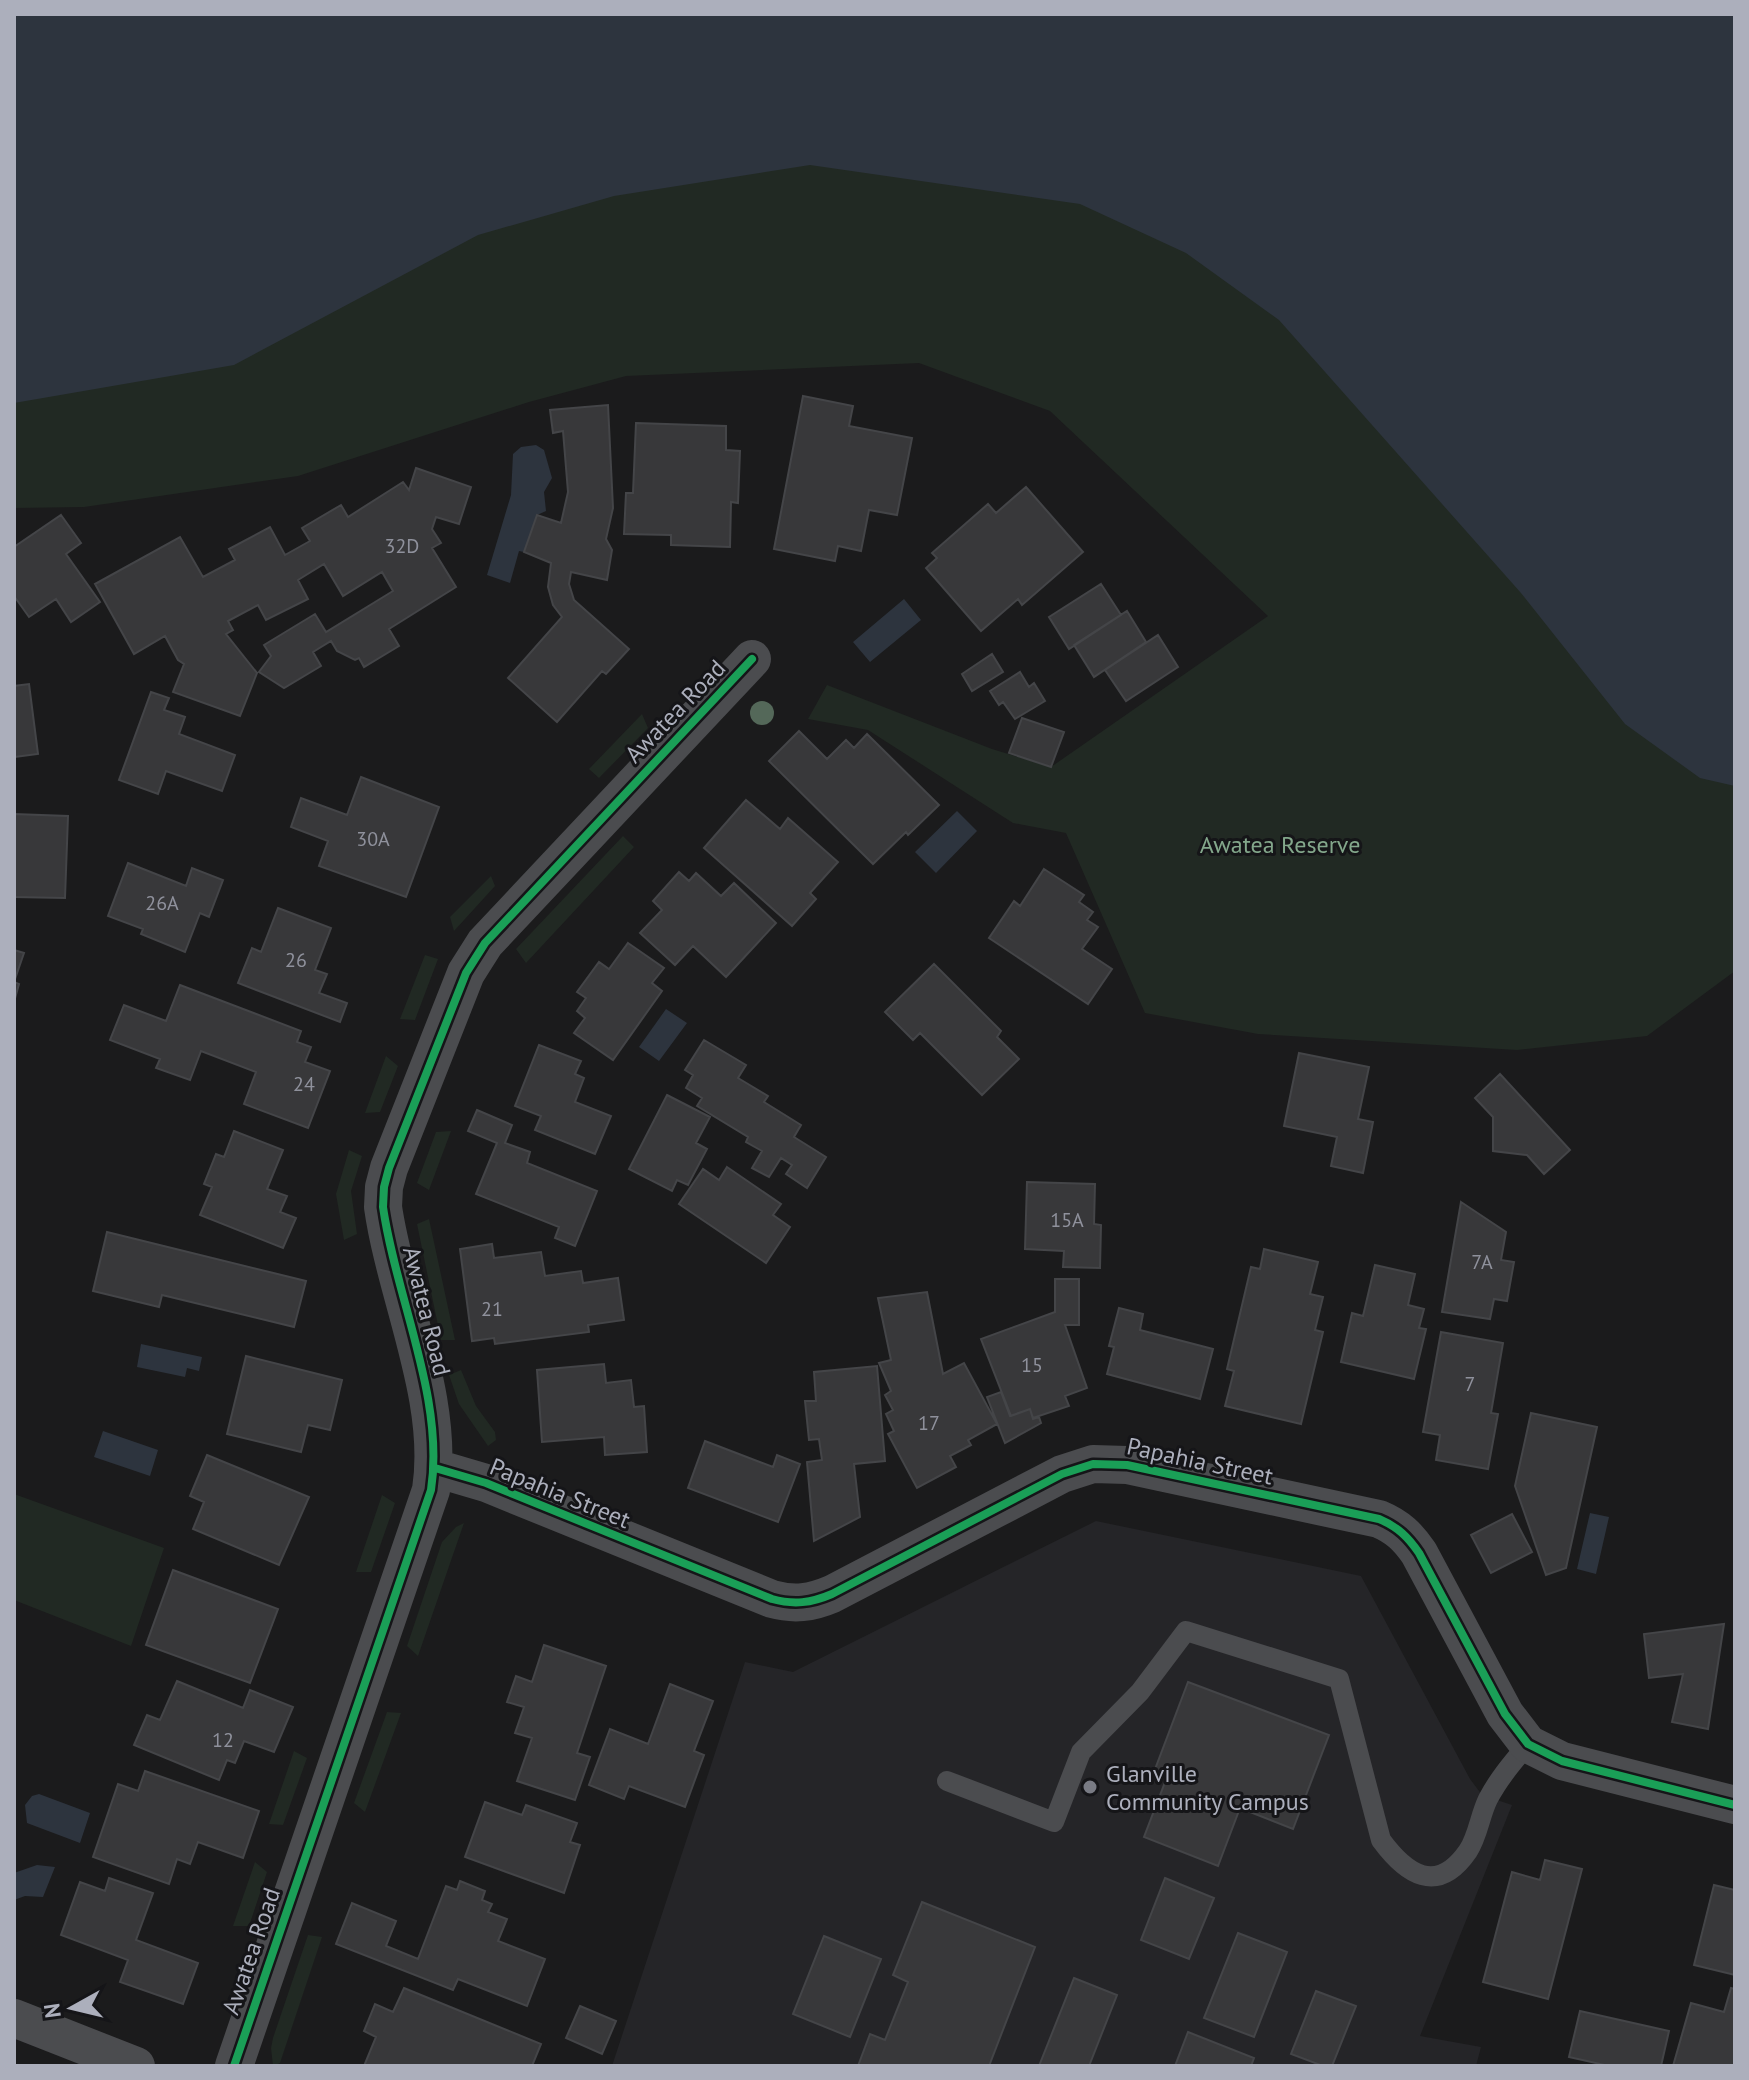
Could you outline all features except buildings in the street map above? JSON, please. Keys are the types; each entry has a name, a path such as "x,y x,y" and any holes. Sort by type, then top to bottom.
{"street":[{"name":"Awatea Road","path":"234,2066 424,1516 435,1468 430,1406 383,1207 389,1168 466,973 485,943 752,659"},
{"name":"Papahia Street","path":"435,1468 486,1483 772,1599 789,1603 806,1603 832,1594 1062,1474 1093,1464 1127,1465 1379,1519 1402,1532 1419,1553 1505,1714 1528,1744 1562,1761 1735,1805"},
{"path":"14,2018 136,2066"}],"lane":[{"path":"947,1781 1054,1822 1081,1752 1140,1692 1186,1631 1339,1679 1381,1840 1396,1861 1419,1876 1438,1877 1455,1866 1469,1850 1496,1785 1528,1744"}],"shaded area":[{"path":"14,14 1735,14 1735,786 1700,778 1625,724 1521,593 1279,320 1186,253 1080,204 810,165 614,196 478,235 234,365 14,403"},
{"path":"536,445 544,450 552,478 544,492 546,511 537,515 524,552 519,551 510,583 487,575 511,495 513,454 521,447"},
{"path":"904,599 921,620 870,662 853,642"},
{"path":"957,811 977,831 936,873 915,852"},
{"path":"666,1009 687,1023 659,1061 639,1047"},
{"path":"141,1344 202,1357 199,1371 187,1368 185,1377 137,1367"},
{"path":"103,1431 158,1450 150,1476 94,1457"},
{"path":"1590,1513 1609,1517 1596,1574 1577,1569"},
{"name":"Glanville Community Campus","path":"1096,1521 1361,1576 1470,1779 1482,1795 1512,1805 1420,2036 1481,2047 1476,2066 612,2066 745,1662 793,1672"},
{"path":"39,1794 90,1813 80,1843 27,1823 25,1805 32,1796"},
{"path":"37,1865 55,1867 43,1897 25,1896 14,1900 14,1873"}],"green space":[{"name":"Awatea Reserve","path":"14,14 1735,14 1735,971 1647,1036 1517,1050 1258,1034 1145,1013 1066,833 1013,823 868,730 808,719 827,685 992,749 1051,767 1268,616 1050,411 919,363 626,376 529,402 298,476 84,507 14,508"},
{"path":"642,714 648,728 599,778 589,769"},
{"path":"623,836 634,847 526,963 516,949"},
{"path":"491,876 495,886 454,931 450,917"},
{"path":"425,955 438,959 415,1020 400,1019"},
{"path":"386,1056 398,1066 380,1112 365,1113"},
{"path":"451,1131 429,1190 417,1183 436,1132"},
{"path":"349,1150 362,1156 351,1191 357,1234 344,1240 336,1194"},
{"path":"429,1219 455,1340 441,1340 417,1224"},
{"path":"461,1370 476,1406 495,1432 496,1440 488,1446 459,1404 449,1375"},
{"path":"14,1494 164,1548 131,1646 14,1600"},
{"path":"382,1495 395,1503 371,1572 356,1572"},
{"path":"464,1523 418,1656 407,1646 442,1542"},
{"path":"387,1712 401,1713 365,1812 354,1803"},
{"path":"294,1751 307,1758 283,1825 269,1824"},
{"path":"255,1862 267,1872 249,1926 233,1926"},
{"path":"308,1935 322,1937 280,2063 273,2066 273,2038"}],"cycle path":[{"path":"234,2066 431,1490 433,1455 425,1384 383,1207 389,1168 466,973 485,943 752,659"},
{"path":"435,1468 486,1483 772,1599 788,1602 810,1601 832,1594 1062,1474 1093,1464 1127,1465 1379,1519 1402,1533 1419,1553 1505,1714 1528,1744 1562,1761 1735,1805"}],"place":[{"name":"Glanville Community Campus","path":"1090,1787"}]}
